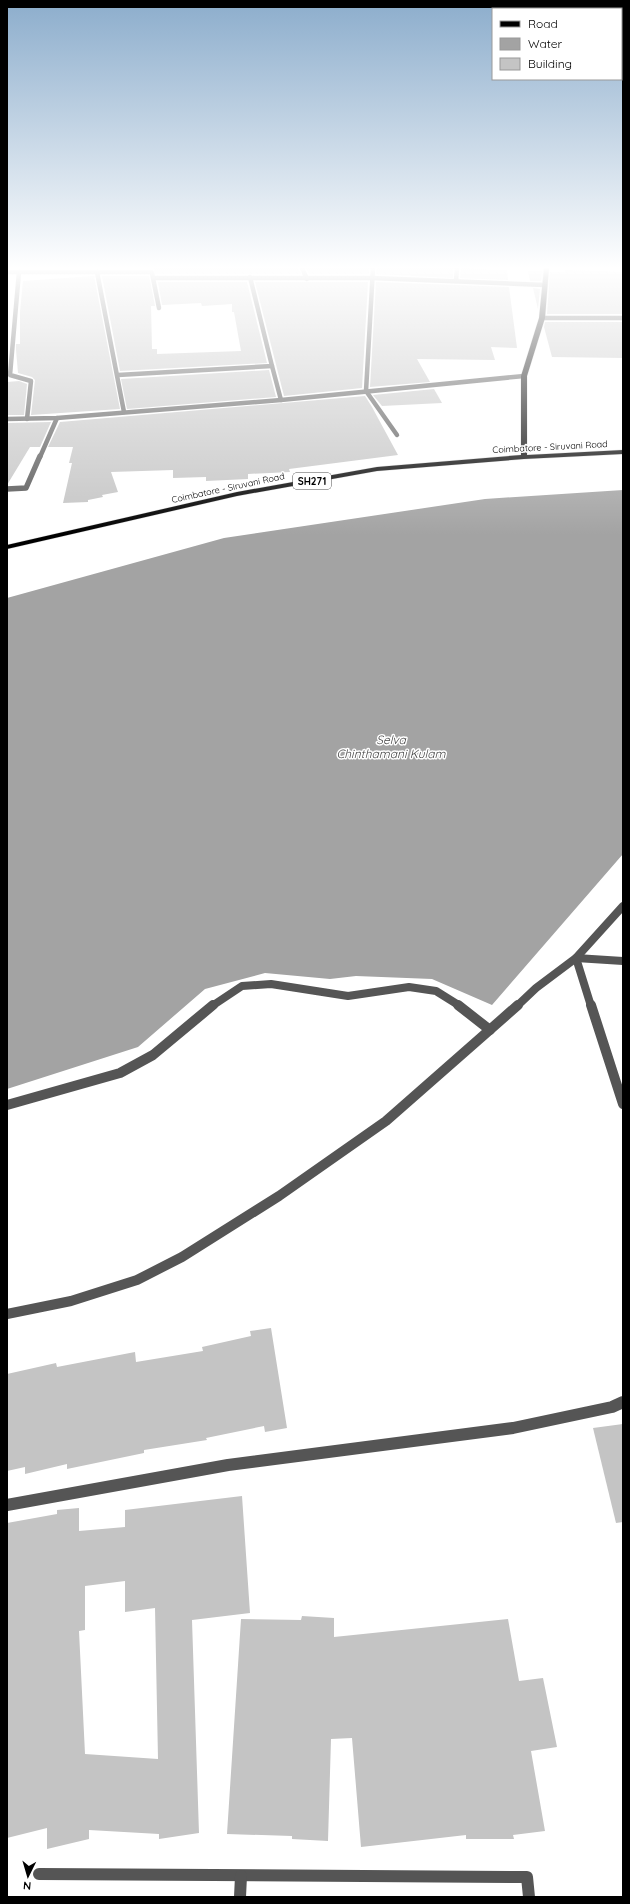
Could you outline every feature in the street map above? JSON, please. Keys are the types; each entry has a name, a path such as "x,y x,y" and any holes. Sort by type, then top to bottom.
{"main road":[{"path":"524,457 524,376 530,357"},
{"name":"Coimbatore - Siruvani Road","path":"7,547 237,494 377,469 524,457 623,452"}],"street":[{"path":"12,357 10,375 31,381 27,419"},
{"path":"114,357 124,412"},
{"path":"270,357 282,400"},
{"path":"368,357 366,391 397,435"},
{"path":"118,375 272,366"},
{"path":"7,419 56,418 282,400 524,376"},
{"path":"7,489 26,488 56,418"},
{"path":"7,1314 71,1301 138,1280 182,1257 279,1196 386,1121 536,988 576,958 623,906"},
{"path":"576,958 623,961"},
{"path":"576,958 623,1104"},
{"path":"7,1105 120,1073 153,1055 210,1007 242,986 271,984 348,996 408,987 436,991 460,1006 490,1030"},
{"path":"7,1505 228,1465 513,1428 612,1407 623,1402"},
{"path":"39,1874 527,1877 529,1897"},
{"path":"240,1897 241,1876"}],"water":[{"name":"Selva Chinthamani Kulam","path":"623,490 623,854 492,1005 432,979 356,976 330,979 265,973 205,989 138,1047 7,1089 7,598 224,538 485,499"}],"building":[{"path":"17,357 110,357 120,409 31,415 35,380 32,377 18,373"},
{"path":"117,357 265,357 267,363 120,371"},
{"path":"274,357 364,357 362,388 284,396"},
{"path":"372,357 494,357 495,360 417,359 430,382 370,387"},
{"path":"552,357 623,357 623,358"},
{"path":"269,370 276,397 127,409 121,379"},
{"path":"19,381 27,384 24,415 7,415 7,382"},
{"path":"434,389 442,403 382,406 373,395"},
{"path":"365,396 398,455 289,469 290,472 248,474 248,479 206,481 206,477 173,478 173,470 111,472 118,492 102,495 103,497 88,500 88,502 63,503 72,463 69,463 73,447 48,447 60,422"},
{"path":"51,422 40,447 30,447 7,485 7,423"},
{"path":"271,1328 287,1428 265,1432 264,1426 206,1438 207,1440 144,1450 144,1453 67,1469 67,1464 25,1474 25,1467 7,1471 7,1374 56,1363 57,1367 135,1352 136,1362 203,1351 202,1347 251,1336 250,1331"},
{"path":"623,1424 623,1522 616,1523 593,1428"},
{"path":"242,1496 250,1613 192,1620 199,1833 159,1839 159,1834 89,1830 89,1839 47,1849 47,1828 7,1838 7,1523 57,1514 57,1510 79,1508 79,1531 125,1527 125,1510","holes":["125,1581 125,1612 155,1608 158,1759 85,1754 79,1631 85,1630 85,1586"]},
{"path":"302,1616 334,1618 334,1637 508,1619 519,1681 543,1678 557,1747 531,1751 545,1831 513,1835 514,1839 466,1839 466,1835 361,1847 352,1738 331,1739 328,1841 292,1839 292,1836 227,1834 241,1619 301,1620"}]}
